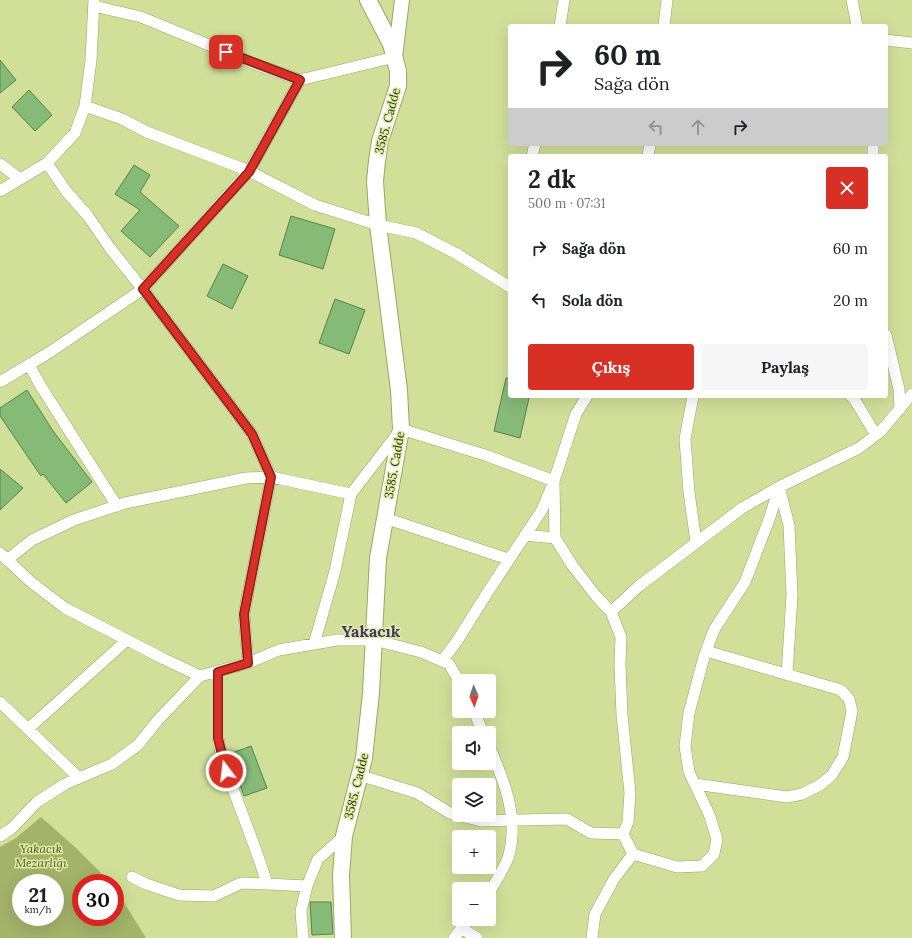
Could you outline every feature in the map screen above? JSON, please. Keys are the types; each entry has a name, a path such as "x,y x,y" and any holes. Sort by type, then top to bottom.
{"main road":[{"name":"3585. Cadde","path":"343,938 341,875 344,836 364,758 369,722 378,558 401,429 399,390 378,226 375,181 380,141 398,86 398,71 391,44 368,0"}],"street":[{"path":"0,191 47,163 75,133 85,106 91,60 94,3 141,17 254,64 300,80 395,57 402,0"},
{"path":"560,24 564,0"},
{"path":"664,24 667,0"},
{"path":"852,0 857,24"},
{"path":"888,40 912,43"},
{"path":"0,382 30,364 143,289 249,172 300,80"},
{"path":"85,106 122,119 147,132 249,172 315,205 378,226 416,233 457,254 508,285"},
{"path":"47,163 66,191 88,216 110,248 143,289 252,434 271,477 244,614 248,663"},
{"path":"0,164 20,179"},
{"path":"888,343 899,389 900,409"},
{"path":"30,364 42,388 117,506"},
{"path":"611,612 639,586 742,508 779,486 858,448 876,435 912,394"},
{"path":"442,661 457,641 508,559 542,510 554,481 576,414 586,398"},
{"path":"693,398 685,438 689,492 696,542"},
{"path":"854,398 876,435"},
{"path":"314,644 335,571 351,494 401,429 488,456 554,481"},
{"path":"200,676 65,608 31,582 4,556 32,540 74,520 117,506 246,478 271,477 351,494"},
{"path":"554,481 555,538 572,565 596,596 611,612 621,637 620,665 622,715 630,793 628,822 623,834 633,854 677,867 702,866 714,854 717,839 709,814 689,772 685,746 689,713 706,651 714,630 745,582 770,517 779,486"},
{"path":"779,486 789,525 792,596 787,675"},
{"path":"385,518 508,559"},
{"path":"525,535 555,538"},
{"path":"28,729 127,640"},
{"path":"0,836 11,829 37,802 65,784 112,764 138,745 158,720 200,676 248,663 279,650 337,640 374,640 421,652 449,664 455,674"},
{"path":"695,784 787,797 813,790 832,775 843,757 852,711 849,699 841,690 706,651"},
{"path":"218,672 218,738 220,748 226,771 258,854 267,884"},
{"path":"0,702 79,778"},
{"path":"495,882 508,857 512,841 513,821 501,774 496,762"},
{"path":"359,775 417,793 450,812 481,821 567,819 591,833 623,834"},
{"path":"303,938 301,911 307,886 318,859 344,836"},
{"path":"592,938 596,914 614,879 633,854"},
{"path":"132,877 146,884 179,895 214,896 241,883 307,886"},
{"path":"454,938 461,928 477,938"}],"green space":[{"name":"Yakacık Mezarlığı","path":"41,817 102,874 72,874 72,926 124,926 124,903 146,938 0,938 0,847 16,838"}],"building":[{"path":"0,60 16,80 0,93"},
{"path":"29,90 52,115 35,131 12,107"},
{"path":"134,165 150,175 140,192 179,226 150,257 121,231 140,210 115,194"},
{"path":"291,216 335,229 323,269 279,255"},
{"path":"223,264 248,276 232,309 207,296"},
{"path":"335,299 365,310 349,354 319,343"},
{"path":"506,378 508,378 508,398 529,398 520,438 494,431"},
{"path":"27,390 53,431 92,482 66,503 43,474 41,476 0,416 0,408"},
{"path":"0,469 23,488 0,510"},
{"path":"251,746 267,788 244,796 229,754"},
{"path":"310,902 331,902 333,934 312,935"}],"district":[{"name":"Yakacık","path":"371,631"}],"route":[{"path":"226,52 254,64 300,80 249,172 143,289 252,434 271,477 244,614 248,663 218,672 218,738 226,771"}]}
